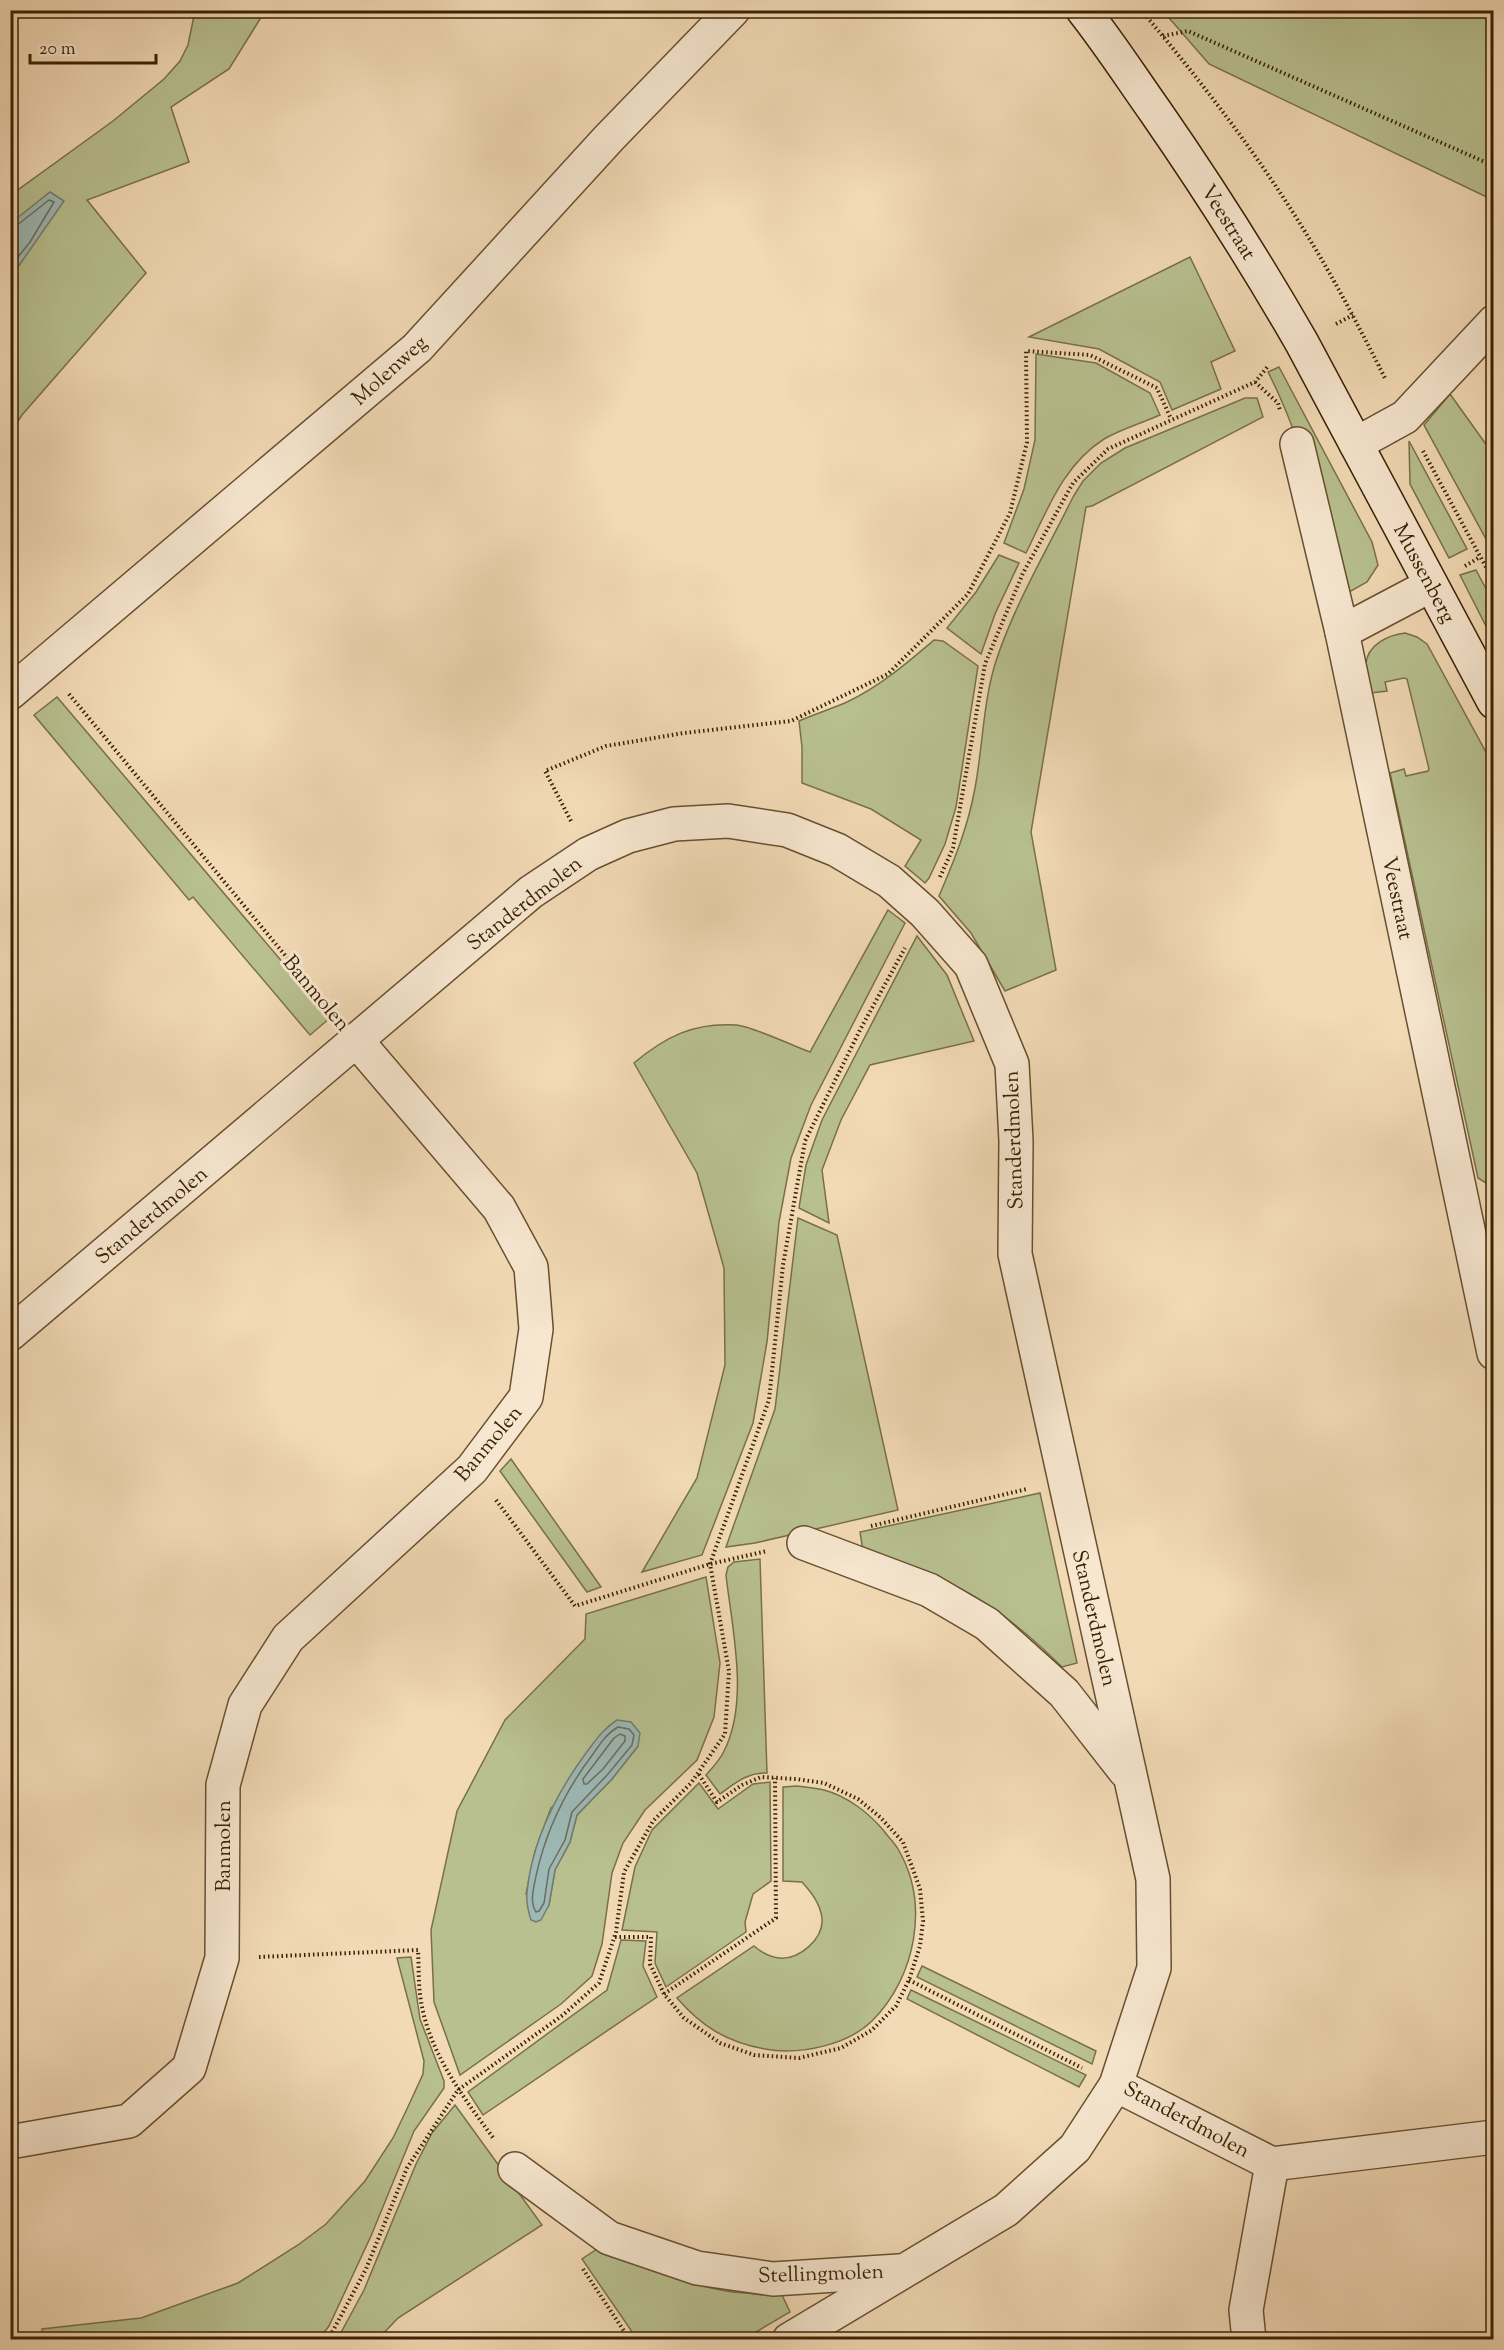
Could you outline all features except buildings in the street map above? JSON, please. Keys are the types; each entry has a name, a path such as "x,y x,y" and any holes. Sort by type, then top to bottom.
{"street":[{"name":"Molenweg","path":"10,693 417,348 609,138 733,10"},
{"name":"Veestraat","path":"1083,10 1208,188 1302,343 1356,444"},
{"path":"1356,444 1405,417 1494,322"},
{"name":"Veestraat","path":"1298,444 1342,632 1494,1353"},
{"name":"Mussenberg","path":"1356,444 1494,702"},
{"path":"1342,632 1431,585"},
{"name":"Standerdmolen","path":"10,1334 531,892 588,854 628,836 674,824 728,821 787,830 837,850 889,881 925,913 971,964 1012,1064 1016,1141 1015,1254 1153,1879 1154,1968 1116,2085 1272,2164 1494,2138"},
{"name":"Banmolen","path":"10,2142 129,2121 189,2068 222,1959 223,1785 245,1705 288,1638 472,1468 526,1397 536,1329 531,1267 499,1208 356,1040"},
{"name":"Standerdmolen","path":"804,1543 929,1590 987,1624 1064,1693 1131,1779"},
{"name":"Stellingmolen","path":"789,2340 1006,2210 1075,2148 1116,2085"},
{"path":"1249,2340 1246,2310 1272,2164"},
{"name":"Stellingmolen","path":"515,2169 609,2238 698,2268 773,2279 904,2271"}],"path":[{"path":"1142,10 1254,156 1306,234 1353,315 1494,582"},
{"path":"1163,36 1188,31 1494,166"},
{"path":"328,2340 366,2269 407,2168 458,2090 563,2015 599,1983 615,1937 624,1872 653,1821 698,1773 725,1734 729,1671 710,1564 769,1400 783,1265 805,1141 861,1028 925,913 953,848 985,664 1023,573 1073,483 1108,449 1255,382 1274,358 1353,315"},
{"path":"588,854 544,771 606,746 684,733 791,721 888,674 968,594 1010,513 1027,442 1026,351 1090,355 1157,388 1171,419"},
{"name":"Banmolen","path":"48,661 64,688 356,1040"},
{"path":"472,1468 575,1606 710,1564 804,1543"},
{"path":"860,1529 1064,1480"},
{"path":"615,1937 651,1937 650,1964 664,1994 684,2018 720,2043 754,2055 799,2058 842,2048 872,2030 896,2006 909,1980 920,1947 922,1921 920,1889 903,1842 858,1799 824,1783 761,1777 742,1785 717,1802 698,1773"},
{"path":"664,1994 776,1918 775,1778"},
{"path":"222,1959 418,1950 421,2002 434,2044 458,2090 515,2169"},
{"path":"909,1980 1116,2085"},
{"path":"579,2263 630,2340"}],"green space":[{"path":"195,11 265,11 229,69 171,107 189,162 87,200 146,273 22,415 11,432 11,195 113,121 164,79 180,61 188,45"},
{"path":"1163,11 1493,11 1493,200 1209,64"},
{"path":"1190,257 1235,351 1211,362 1221,389 1172,410 1160,382 1099,349 1029,337"},
{"path":"1036,354 1096,363 1150,393 1160,415 1104,439 1077,462 1049,505 1026,553 1004,543 1024,489 1035,440"},
{"path":"1279,367 1372,542 1378,565 1367,582 1344,595 1302,454 1268,372"},
{"path":"1450,394 1493,454 1493,552 1424,425"},
{"path":"1245,398 1257,398 1263,417 1092,506 1086,507 1031,832 1056,970 1005,991 971,933 939,896 969,816 978,772 992,674 1005,637 1073,497 1083,481 1101,463 1125,448"},
{"path":"1409,441 1467,549 1449,558 1410,484"},
{"path":"999,555 1019,563 995,614 981,654 947,628 976,592"},
{"path":"1476,570 1493,602 1493,640 1460,575"},
{"path":"1405,633 1427,644 1493,765 1493,1197 1491,1186 1478,1178 1390,773 1404,769 1406,776 1429,769 1407,679 1385,682 1387,691 1371,693 1367,675 1367,657 1374,646 1392,636"},
{"path":"934,640 943,641 978,666 956,807 945,844 925,883 905,866 921,840 871,809 802,783 799,721 847,702 870,689"},
{"path":"57,697 330,1018 310,1035 193,897 189,900 34,715"},
{"path":"888,910 905,923 811,1105 791,1158 779,1222 767,1342 753,1423 702,1555 642,1572 697,1478 725,1365 724,1268 697,1173 634,1063 657,1046 681,1033 721,1025 743,1026 810,1052"},
{"path":"917,936 947,975 974,1041 870,1065 841,1120 822,1170 829,1223 799,1208 806,1165 822,1120"},
{"path":"798,1218 837,1235 898,1510 755,1543 726,1547 775,1409"},
{"path":"511,1459 601,1587 587,1592 500,1471"},
{"path":"1040,1493 1077,1663 1062,1667 1039,1645 994,1609 947,1582 863,1551 860,1532"},
{"path":"760,1559 767,1773 748,1776 720,1794 706,1775 723,1753 736,1712 737,1666 726,1575 728,1567 734,1562"},
{"path":"706,1577 720,1663 714,1717 697,1760 645,1810 623,1843 612,1873 602,1944 592,1976 561,2004 460,2075 434,2002 431,1930 457,1811 505,1720 585,1639 586,1614","holes":["638,1746 612,1779 577,1815 570,1842 555,1870 549,1905 526,1894 535,1851 551,1808"]},
{"path":"770,1782 771,1881 753,1894 745,1922 746,1932 666,1987 655,1963 657,1932 622,1930 635,1867 652,1830 699,1783 718,1809 753,1784"},
{"path":"797,1786 824,1790 841,1796 878,1824 896,1846 908,1870 914,1892 915,1916 908,1961 899,1983 887,2003 872,2021 849,2037 822,2047 778,2051 751,2046 716,2032 696,2017 677,1998 754,1946 771,1957 787,1958 809,1947 819,1933 822,1918 812,1894 802,1882 783,1881 783,1787"},
{"path":"621,1940 646,1941 643,1966 657,1997 483,2115 468,2092 607,1990"},
{"path":"411,1957 420,2019 444,2081 444,2088 414,2131 371,2236 329,2326 319,2339 42,2339 42,2329 141,2318 238,2283 298,2245 326,2224 365,2181 393,2138 423,2074 424,2061 397,1958"},
{"path":"922,1966 1096,2051 1092,2064 917,1977"},
{"path":"911,1990 1086,2075 1079,2087 907,1999"},
{"path":"455,2105 542,2225 398,2318 378,2339 337,2340 364,2290 416,2164 432,2133"},
{"path":"600,2247 677,2279 709,2288 782,2295 790,2312 744,2339 637,2339 582,2259"}],"water":[{"path":"50,192 64,201 11,277 11,223"},
{"path":"617,1720 631,1722 640,1733 638,1746 612,1779 577,1815 570,1842 555,1870 549,1905 541,1920 536,1922 531,1920 527,1899 530,1873 547,1819 565,1785 586,1753 604,1731"}]}
